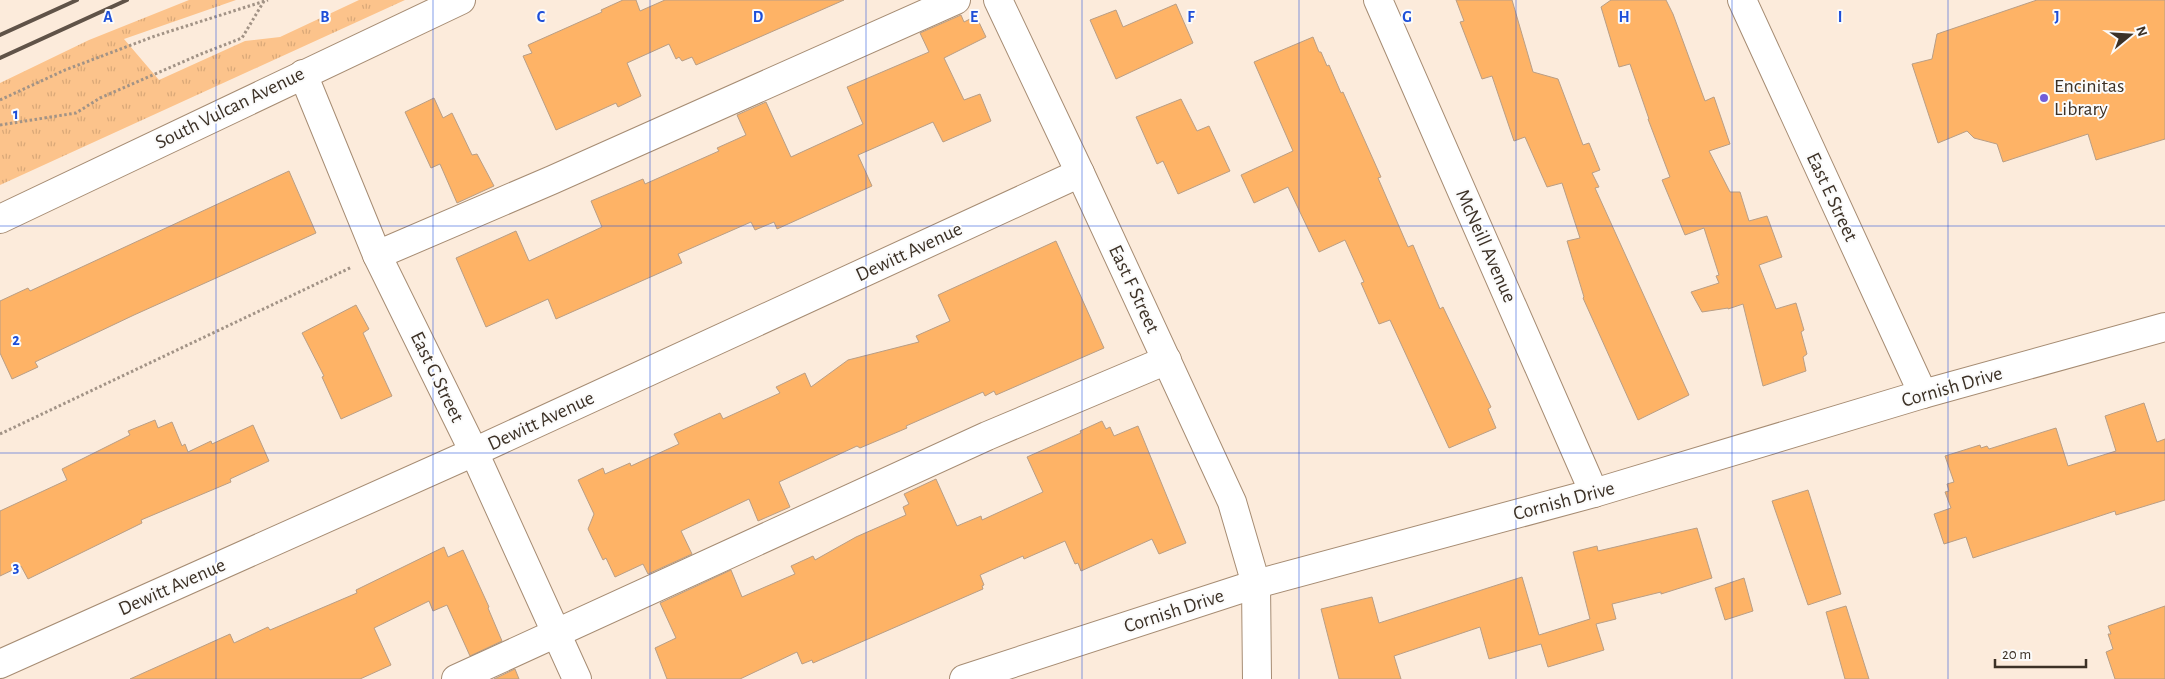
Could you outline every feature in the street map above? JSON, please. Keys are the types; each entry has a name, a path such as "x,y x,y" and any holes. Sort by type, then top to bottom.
{"street":[{"name":"South Vulcan Avenue","path":"0,219 461,0"},
{"path":"377,255 552,180 956,0"},
{"name":"East F Street","path":"998,0 1232,502 1256,584 1257,679"},
{"name":"McNeill Avenue","path":"1378,0 1594,493"},
{"name":"East E Street","path":"1742,0 1923,394"},
{"name":"East G Street","path":"303,74 377,255 474,452 558,632 577,679"},
{"name":"Dewitt Avenue","path":"0,664 474,452 1080,173"},
{"name":"Cornish Drive","path":"964,679 1256,584 1594,493 1923,394 2165,327"},
{"path":"456,679 987,436 1167,360"}],"path":[{"path":"0,100 65,70 154,36 266,1"},
{"path":"0,125 76,113 100,98 242,38 266,1"},
{"path":"0,434 377,255"}],"green space":[{"path":"189,0 236,0 124,39 159,80 245,41 280,37 359,0 405,0 0,185 0,83 89,40"}],"building":[{"path":"623,0 636,0 640,11 665,0 844,0 696,65 692,57 682,61 679,57 676,59 669,44 627,63 641,96 618,107 616,103 556,130 523,56 532,53 528,45 602,12 601,10"},
{"path":"1456,0 1512,0 1533,72 1558,79 1583,145 1589,143 1600,170 1592,173 1599,187 1595,188 1689,395 1638,420 1583,298 1567,241 1580,238 1562,183 1547,187 1525,137 1514,141 1492,76 1482,79 1460,22 1464,21"},
{"path":"1611,0 1666,0 1705,101 1714,97 1730,144 1709,151 1730,192 1740,192 1749,221 1767,216 1782,257 1759,265 1776,309 1796,303 1804,330 1801,332 1807,354 1803,357 1806,371 1763,386 1743,304 1728,309 1702,312 1691,292 1719,283 1716,276 1719,275 1704,228 1685,235 1662,180 1670,177 1630,64 1619,67 1601,7"},
{"name":"Encinitas Library","path":"2037,0 2165,0 2165,139 2096,160 2088,134 2003,162 1997,144 1974,138 1967,131 1938,143 1912,64 1932,59 1937,34"},
{"path":"1176,4 1193,43 1116,79 1090,20 1116,10 1123,27"},
{"path":"961,15 964,22 976,16 986,37 944,58 964,100 980,94 991,121 943,142 933,122 858,155 872,186 777,229 774,222 755,230 751,222 678,254 682,263 556,319 548,299 486,327 456,258 516,231 529,261 602,227 591,201 643,179 645,184 719,151 717,148 746,135 737,115 766,102 791,157 863,124 847,87 929,52 920,33"},
{"path":"1313,37 1327,66 1329,65 1341,93 1343,92 1381,177 1378,178 1408,247 1413,245 1440,309 1443,307 1491,407 1488,409 1496,428 1449,448 1390,320 1379,324 1361,283 1364,282 1345,240 1319,252 1288,187 1254,203 1241,175 1293,151 1254,62"},
{"path":"434,98 443,118 452,113 472,155 477,154 494,186 457,203 440,164 431,168 405,112"},
{"path":"1181,99 1197,131 1209,126 1230,171 1178,194 1163,161 1157,164 1136,117"},
{"path":"289,171 316,233 35,362 38,367 12,379 0,353 0,301 28,288 30,291"},
{"path":"1056,241 1104,348 996,395 994,391 985,396 983,392 906,426 907,428 860,448 857,446 779,482 790,507 758,521 749,499 681,531 692,554 648,574 643,564 615,577 606,558 603,560 588,529 594,514 578,480 603,468 605,474 630,463 631,466 679,444 674,434 720,413 723,419 780,393 776,387 805,373 811,387 848,360 919,342 916,336 950,321 938,295"},
{"path":"356,305 369,329 363,333 392,396 341,419 322,377 324,376 302,333"},
{"path":"2144,403 2157,442 2165,439 2165,500 2116,515 2115,511 1973,558 1966,537 1944,544 1934,514 1951,508 1945,492 1949,491 1947,484 1954,482 1945,456 1980,445 1981,448 1987,446 1989,449 2056,428 2068,466 2116,451 2105,416"},
{"path":"155,420 158,428 172,422 182,446 185,444 188,452 211,441 212,444 253,425 269,461 230,479 231,482 141,520 142,523 28,579 21,566 0,576 0,511 67,480 62,469 130,435 128,431"},
{"path":"1102,421 1106,429 1110,427 1114,436 1138,426 1186,543 1159,554 1152,539 1081,571 1078,563 1075,564 1065,541 1024,559 1023,556 980,575 984,585 982,586 983,589 813,663 812,660 802,664 797,652 740,679 667,679 655,648 676,638 660,603 731,570 742,597 795,574 791,566 813,556 815,560 856,537 906,515 903,507 909,504 904,494 936,479 957,526 981,516 982,520 1043,492 1027,457 1081,433 1080,431"},
{"path":"1808,490 1841,594 1808,605 1772,501"},
{"path":"1697,528 1712,578 1661,594 1661,592 1612,604 1616,619 1596,624 1604,650 1548,667 1541,644 1489,659 1480,627 1394,656 1401,679 1339,679 1321,609 1372,597 1379,623 1522,577 1539,635 1590,619 1573,552 1597,546 1598,551"},
{"path":"444,547 448,557 463,550 502,641 470,656 447,605 433,611 429,601 374,628 391,665 360,679 130,679 230,634 234,643 268,627 270,630 357,593 356,590"},
{"path":"1744,578 1753,611 1725,620 1715,588"},
{"path":"1846,606 1869,679 1845,679 1826,612"},
{"path":"2165,606 2165,679 2115,679 2106,652 2113,649 2108,634 2111,634 2108,626"},
{"path":"515,669 519,679 494,679"}],"railway":[{"path":"0,35 77,0"},
{"path":"0,58 127,0"}],"place":[{"name":"Encinitas Library","path":"2044,98"}]}
